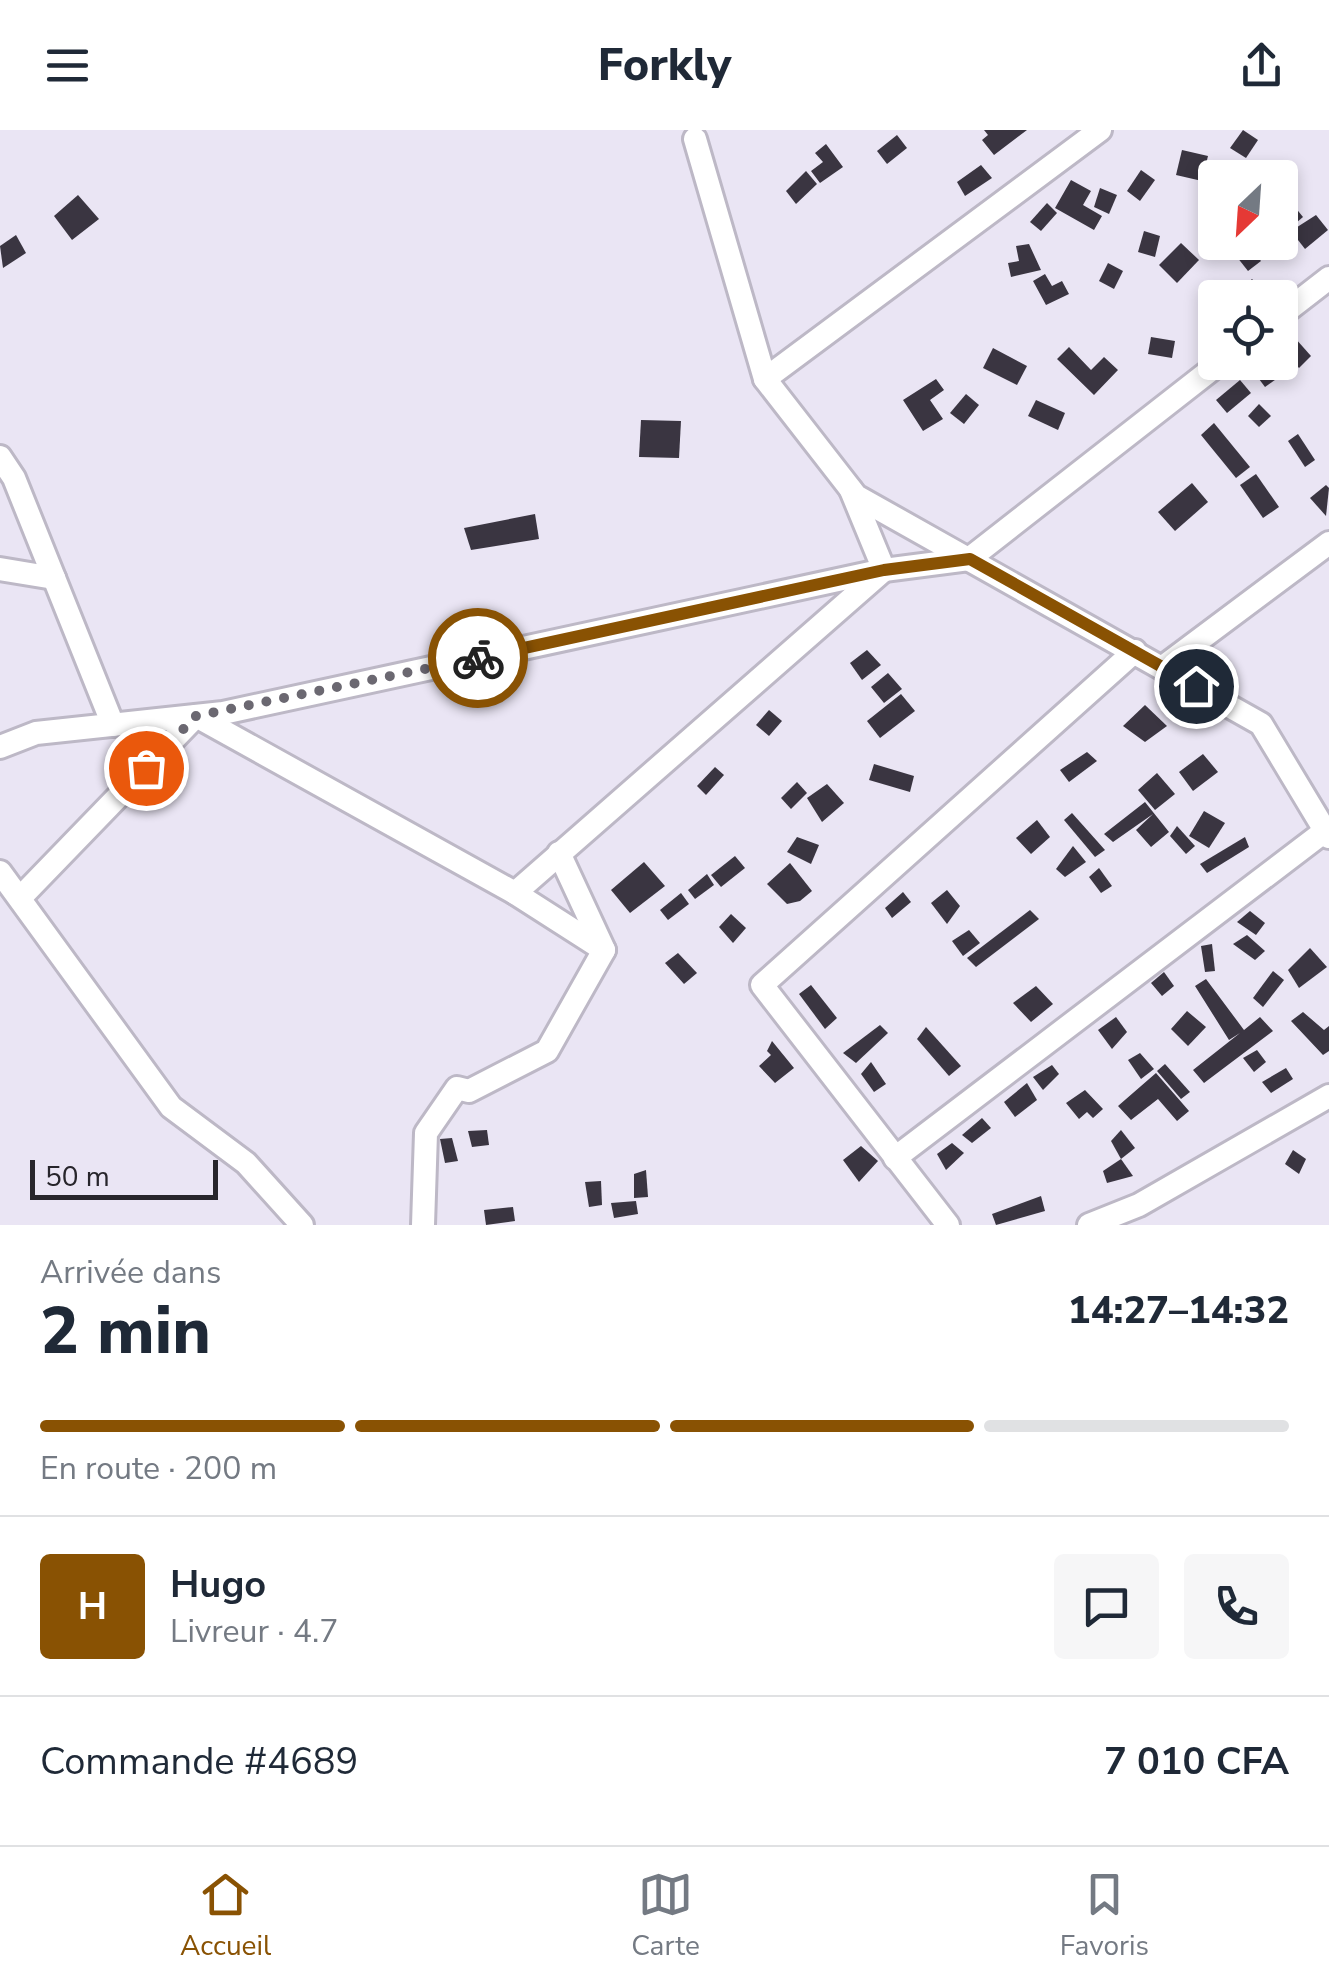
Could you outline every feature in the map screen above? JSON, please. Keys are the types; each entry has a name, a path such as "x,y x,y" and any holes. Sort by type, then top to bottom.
{"street":[{"path":"765,379 1100,130"},
{"path":"692,133 765,379 856,496 1262,724 1327,834 895,1158"},
{"path":"1298,302 1329,278"},
{"path":"0,748 36,733 196,716 884,570 970,559 1198,380"},
{"path":"0,457 14,478 113,725"},
{"path":"850,487 884,570"},
{"path":"1164,667 1329,543"},
{"path":"0,570 54,578"},
{"path":"516,893 884,570"},
{"path":"948,1225 762,985 1135,650"},
{"path":"196,716 516,893 604,950"},
{"path":"20,898 196,716"},
{"path":"559,853 604,950"},
{"path":"0,872 172,1107 246,1163 302,1225"},
{"path":"423,1225 426,1133 457,1088 469,1091 547,1051 604,950"},
{"path":"1088,1225 1139,1204 1329,1096"}],"building":[{"path":"984,130 1027,130 994,155 982,140 988,135"},
{"path":"1243,130 1258,140 1246,158 1230,148"},
{"path":"897,135 907,148 887,164 877,151"},
{"path":"826,144 843,167 820,183 811,171 823,162 815,153"},
{"path":"1182,150 1208,156 1207,160 1198,160 1198,180 1176,175"},
{"path":"981,165 992,178 965,196 957,182"},
{"path":"1141,170 1155,180 1140,201 1127,191"},
{"path":"806,171 817,184 796,204 786,191"},
{"path":"1071,180 1091,191 1083,205 1102,216 1094,230 1055,208"},
{"path":"1100,188 1117,195 1109,214 1094,207"},
{"path":"78,195 99,219 72,240 54,216"},
{"path":"1047,203 1057,213 1041,231 1030,222"},
{"path":"1316,215 1328,230 1305,249 1298,240 1298,227"},
{"path":"1144,231 1160,236 1155,257 1138,252"},
{"path":"16,235 26,253 3,268 0,246"},
{"path":"1181,243 1199,260 1177,283 1159,265"},
{"path":"1029,244 1041,270 1011,277 1008,263 1019,261 1016,246"},
{"path":"1239,260 1260,260 1261,261 1248,271"},
{"path":"1108,263 1123,271 1114,289 1099,281"},
{"path":"1045,274 1052,286 1062,281 1069,294 1046,305 1033,281"},
{"path":"1151,337 1175,341 1172,358 1148,354"},
{"path":"1298,341 1311,356 1298,367"},
{"path":"1069,347 1091,370 1104,357 1118,370 1094,395 1057,359"},
{"path":"993,348 1027,366 1017,385 983,368"},
{"path":"936,379 944,390 930,400 943,419 923,431 903,400"},
{"path":"1240,380 1251,393 1227,413 1216,400"},
{"path":"966,394 979,405 964,424 950,413"},
{"path":"1036,400 1065,413 1058,430 1028,416"},
{"path":"1259,404 1271,416 1259,427 1248,416"},
{"path":"641,420 681,421 679,458 639,457"},
{"path":"1214,423 1250,467 1236,478 1201,435"},
{"path":"1298,434 1315,460 1305,467 1288,441"},
{"path":"1256,474 1279,507 1263,518 1240,485"},
{"path":"1192,483 1208,502 1175,531 1158,512"},
{"path":"1326,485 1329,488 1326,516 1310,498"},
{"path":"535,514 539,539 471,550 464,528"},
{"path":"867,650 881,665 862,680 850,663"},
{"path":"888,673 902,689 884,703 871,687"},
{"path":"901,694 915,711 880,738 867,721"},
{"path":"1145,705 1167,726 1145,742 1123,726"},
{"path":"769,710 782,721 769,736 756,725"},
{"path":"1087,752 1097,761 1069,782 1060,770"},
{"path":"1203,754 1218,772 1193,791 1179,772"},
{"path":"874,764 914,776 910,792 869,780"},
{"path":"715,767 724,775 706,795 697,786"},
{"path":"1157,773 1175,794 1155,810 1138,790"},
{"path":"797,782 807,793 791,809 781,798"},
{"path":"827,784 844,803 822,822 807,798"},
{"path":"1145,802 1169,832 1151,847 1136,830 1153,814 1113,842 1104,834"},
{"path":"1204,811 1225,823 1209,848 1189,836"},
{"path":"1072,813 1105,850 1095,857 1064,820"},
{"path":"1037,820 1050,837 1031,854 1016,838"},
{"path":"1177,826 1195,846 1186,854 1170,836"},
{"path":"797,837 819,845 811,864 787,852"},
{"path":"1245,837 1249,847 1207,873 1200,864"},
{"path":"1073,846 1086,862 1065,877 1056,869"},
{"path":"735,856 745,868 721,887 711,875"},
{"path":"644,862 665,886 630,913 611,890"},
{"path":"790,863 812,891 800,901 787,904 767,884"},
{"path":"1099,868 1112,886 1101,893 1089,877"},
{"path":"707,874 714,885 695,899 688,890"},
{"path":"947,890 960,906 947,924 931,903"},
{"path":"903,892 911,902 892,918 885,908"},
{"path":"681,893 689,904 668,920 660,910"},
{"path":"1030,910 1039,919 976,967 967,958"},
{"path":"1250,911 1265,923 1256,935 1237,922"},
{"path":"731,914 746,928 733,943 719,927"},
{"path":"969,930 980,943 963,956 952,941"},
{"path":"1247,935 1265,951 1255,960 1233,944"},
{"path":"1212,944 1215,971 1205,972 1201,946"},
{"path":"1310,948 1327,967 1299,988 1288,970"},
{"path":"678,953 697,973 684,984 665,963"},
{"path":"1273,971 1284,980 1263,1007 1253,998"},
{"path":"1164,972 1174,986 1162,996 1151,983"},
{"path":"1206,979 1244,1030 1260,1017 1273,1031 1204,1083 1193,1070 1240,1033 1229,1040 1195,986"},
{"path":"811,985 837,1018 825,1029 799,994"},
{"path":"1036,986 1053,1004 1031,1022 1013,1003"},
{"path":"1187,1011 1206,1027 1188,1046 1171,1029"},
{"path":"1303,1012 1324,1030 1329,1026 1329,1051 1323,1055 1291,1021"},
{"path":"1116,1017 1127,1032 1112,1049 1098,1030"},
{"path":"880,1025 888,1033 856,1063 843,1053"},
{"path":"926,1027 961,1066 949,1076 917,1039"},
{"path":"772,1041 794,1068 775,1083 759,1066 771,1055 767,1051"},
{"path":"1257,1050 1266,1062 1254,1072 1243,1058"},
{"path":"1140,1053 1154,1069 1141,1079 1128,1060"},
{"path":"871,1062 886,1084 874,1092 861,1074"},
{"path":"1165,1064 1190,1092 1181,1099 1157,1071"},
{"path":"1052,1065 1059,1074 1043,1090 1033,1077"},
{"path":"1286,1068 1293,1079 1271,1093 1262,1082"},
{"path":"1156,1073 1189,1111 1177,1121 1158,1099 1131,1120 1118,1106"},
{"path":"1027,1083 1037,1100 1015,1117 1004,1102"},
{"path":"1085,1090 1103,1109 1093,1118 1087,1112 1079,1119 1066,1103"},
{"path":"982,1118 991,1128 972,1143 962,1135"},
{"path":"487,1130 489,1145 472,1147 468,1131"},
{"path":"1121,1130 1135,1148 1121,1159 1111,1141"},
{"path":"452,1138 458,1161 445,1163 440,1139"},
{"path":"952,1143 964,1153 946,1170 937,1154"},
{"path":"861,1146 878,1161 859,1182 843,1160"},
{"path":"1293,1150 1306,1159 1299,1174 1285,1164"},
{"path":"1121,1159 1133,1176 1107,1183 1103,1171"},
{"path":"646,1170 648,1197 634,1198 634,1174"},
{"path":"601,1181 602,1205 589,1207 585,1182"},
{"path":"1041,1196 1045,1211 996,1225 992,1214"},
{"path":"636,1201 638,1214 614,1218 611,1203"},
{"path":"513,1207 515,1221 486,1225 484,1210"}],"way so far":[{"path":"146,768 196,716 478,658"}],"route":[{"path":"478,658 884,570 970,559 1196,686"}]}
